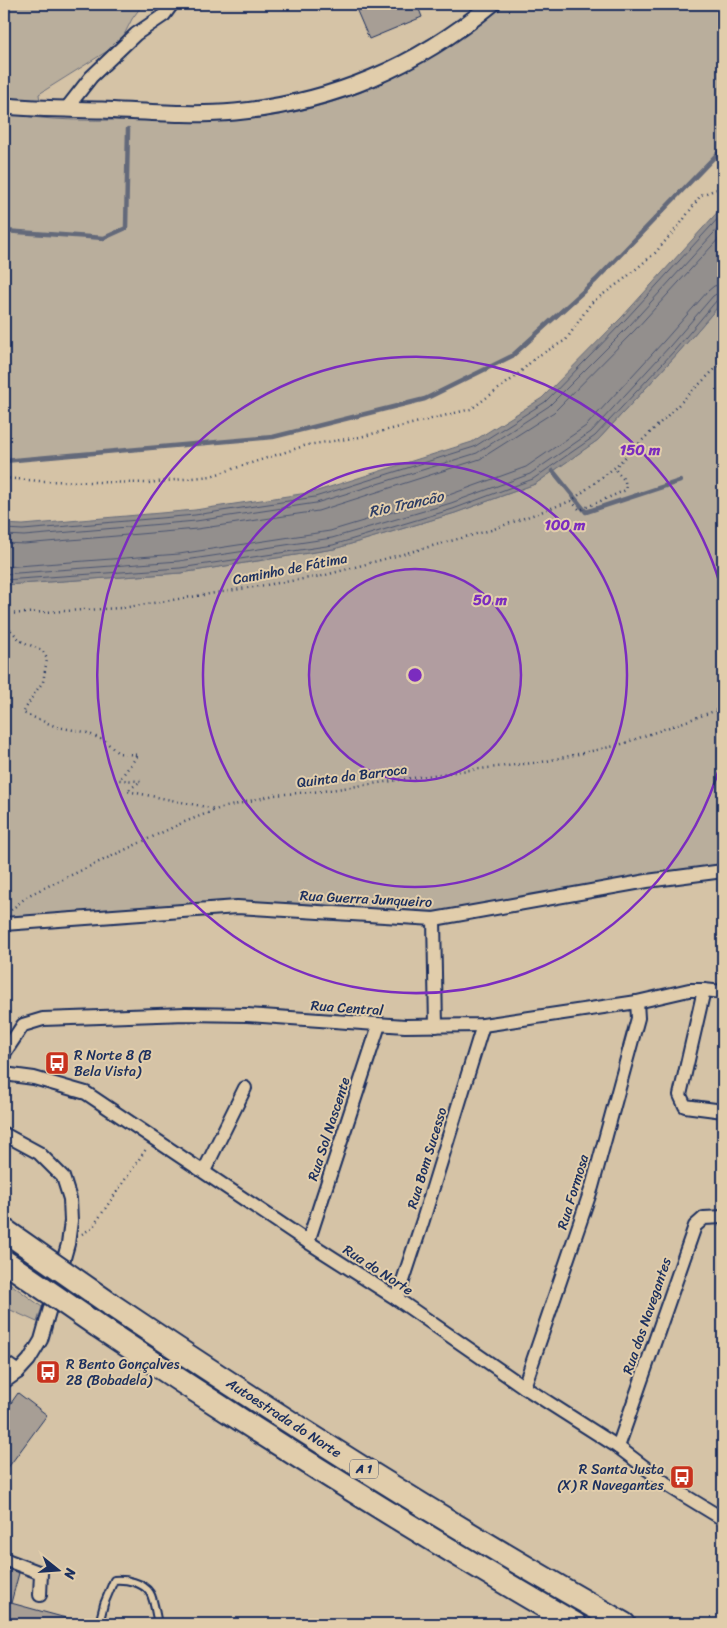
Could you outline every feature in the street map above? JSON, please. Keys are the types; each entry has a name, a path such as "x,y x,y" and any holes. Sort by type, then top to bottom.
{"highway":[{"name":"Autoestrada do Norte","path":"4,1230 110,1304 272,1411 624,1624"},
{"name":"Autoestrada do Norte","path":"4,1261 259,1433 476,1566 575,1624"}],"street":[{"path":"66,108 91,77 136,34 164,15 172,4"},
{"path":"4,106 178,113 233,112 281,106 328,95 374,78 418,56 470,22 492,4"},
{"name":"Rua Guerra Junqueiro","path":"4,920 237,907 434,919 647,882 723,871"},
{"path":"434,919 436,1026"},
{"name":"Rua Central","path":"4,1056 4,1052 23,1026 43,1019 186,1014 247,1015 379,1025 483,1025 637,1002 689,990 723,992"},
{"path":"704,990 680,1095 686,1106 723,1111"},
{"name":"Rua Formosa","path":"524,1388 592,1187 638,1018 637,1002"},
{"name":"Rua Sol Nascente","path":"308,1242 379,1025"},
{"name":"Rua Bom Sucesso","path":"397,1299 483,1025"},
{"name":"Rua do Norte","path":"4,1074 34,1078 86,1093 308,1242 397,1299 524,1388 618,1447 672,1488 723,1519"},
{"path":"204,1172 245,1088"},
{"path":"4,1134 39,1153 63,1177 70,1199 71,1221 68,1244 41,1340 29,1360 18,1372 4,1382"},
{"name":"Rua dos Navegantes","path":"618,1447 695,1226 704,1218 723,1218"},
{"path":"4,1362 18,1372"},
{"path":"4,1559 41,1573 40,1595"}],"lane":[{"path":"99,1624 104,1604 114,1580 125,1579 141,1585 150,1594 158,1624"}],"path":[{"path":"4,478 148,484 211,476 307,445 360,437 471,409 515,377 536,357 566,340 591,303 623,280 655,253 681,223 700,195 723,187"},
{"name":"Caminho de Fátima","path":"4,614 122,608 322,576 491,530 571,501 614,468 723,361"},
{"path":"571,501 580,510 585,506 626,490 625,481 614,468"},
{"path":"4,623 21,641 43,651 47,659 43,682 23,713 57,727 85,732 105,740 118,753 138,755 119,780 141,781 127,791 218,809"},
{"name":"Quinta da Barroca","path":"4,920 29,895 182,823 218,809 274,795 323,791 461,771 542,762 618,744 723,708"},
{"path":"92,1228 154,1138"}],"shaded area":[{"path":"4,4 143,4 132,19 120,43 39,94 40,101 4,99"},
{"path":"504,4 723,4 723,148 596,280 512,356 425,398 273,437 4,461 4,114 64,120 228,121 292,112 325,104 389,80 449,46"},
{"path":"723,301 723,870 434,919 237,907 4,924 4,585 181,573 334,549 455,513 535,484 598,440"},
{"path":"4,1279 42,1307 37,1322 4,1307"}],"water":[{"name":"Rio Trancão","path":"723,206 723,301 598,440 535,484 455,513 334,549 181,573 4,585 4,524 23,525 195,510 314,492 472,442 542,398 622,317"}],"building":[{"path":"354,4 417,4 422,17 369,39"},
{"path":"18,1393 47,1415 4,1473 4,1413"},
{"path":"4,1568 19,1573 11,1603 77,1621 76,1624 4,1624"}],"waterway":[{"path":"4,231 104,238 126,228 128,129"},
{"path":"4,461 273,437 425,399 512,356 596,280 723,148"},
{"path":"553,471 586,512 680,481"}],"place":[{"name":"R Norte 8 (B Bela Vista)","path":"57,1063"},
{"name":"R Bento Gonçalves 28 (Bobadela)","path":"48,1372"},
{"name":"R Santa Justa (X) R Navegantes","path":"682,1477"}]}
